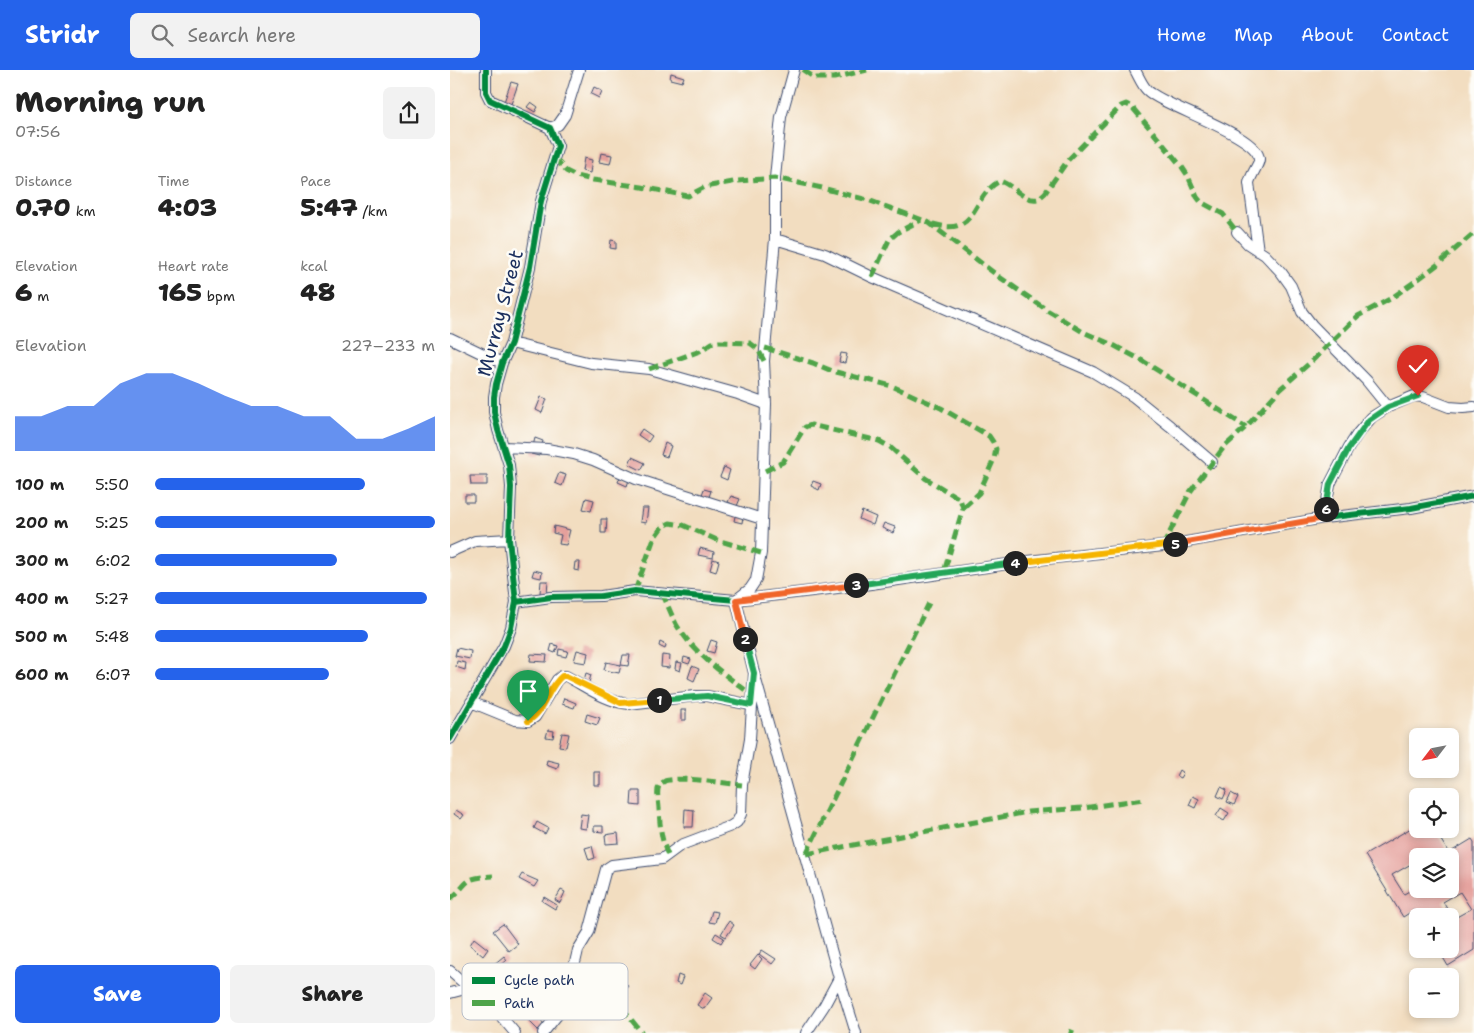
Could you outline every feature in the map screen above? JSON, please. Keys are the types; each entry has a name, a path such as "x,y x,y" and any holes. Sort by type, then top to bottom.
{"street":[{"path":"486,70 486,92 490,100 550,128 558,125 565,115 579,70"},
{"path":"736,600 750,589 756,580 761,554 766,404 764,361 775,239 774,216 778,146 781,117 794,70"},
{"path":"1136,70 1147,90 1226,130 1242,140 1257,153 1260,158 1251,174 1249,183 1258,251"},
{"name":"Murray Street","path":"450,739 504,646 511,628 516,602 509,539 511,487 509,465 496,421 494,397 502,363 511,343 530,267 548,175 557,153 557,140 550,128"},
{"path":"1236,232 1248,244 1272,262 1287,279 1302,312 1312,325 1347,360 1388,407"},
{"path":"775,239 824,254 872,278 1092,372 1134,397 1212,462"},
{"path":"450,338 502,363"},
{"path":"511,343 591,363 649,370 738,394 766,404"},
{"path":"1324,518 1330,484 1349,448 1369,420 1388,407 1418,396 1449,407 1474,407"},
{"path":"504,447 547,449 584,457 636,479 762,519"},
{"path":"516,602 551,597 601,596 635,591 736,600 871,584 1019,562 1162,546 1324,518 1403,509 1474,496"},
{"path":"450,552 475,541 509,539"},
{"path":"736,600 754,673 856,1033"},
{"path":"575,963 578,950 589,932 606,869 612,865 662,859 680,845 737,822 741,814 742,785 750,739 754,673"},
{"path":"471,702 515,720 528,721 536,717 557,680 562,676 566,676 621,703 629,704 707,696 751,705"},
{"path":"450,971 462,982"},
{"path":"806,1033 824,1006 839,978"},
{"path":"505,1020 515,1033"},
{"path":"543,1033 553,1020"}],"building":[{"path":"671,73 684,77 682,82 670,79"},
{"path":"511,82 518,84 511,104 504,102"},
{"path":"594,87 602,91 599,98 591,94"},
{"path":"531,102 538,107 535,112 527,107"},
{"path":"601,153 612,155 610,164 599,162"},
{"path":"584,158 592,160 590,173 582,171"},
{"path":"611,240 616,241 616,249 610,248"},
{"path":"841,353 847,354 845,363 839,362"},
{"path":"541,397 547,399 542,413 536,410"},
{"path":"642,429 652,436 648,442 638,435"},
{"path":"535,438 543,441 539,456 531,454"},
{"path":"665,443 671,446 667,457 661,455"},
{"path":"632,457 645,463 641,470 629,464"},
{"path":"724,467 730,470 727,480 720,477"},
{"path":"559,473 566,475 562,486 555,483"},
{"path":"470,476 487,476 487,485 471,485"},
{"path":"620,477 629,480 627,486 618,482"},
{"path":"813,481 821,484 819,490 811,486"},
{"path":"704,489 711,491 706,505 699,503"},
{"path":"465,495 474,495 474,502 465,502"},
{"path":"731,496 740,499 737,506 728,502"},
{"path":"586,498 594,500 591,511 583,509"},
{"path":"737,507 744,509 742,523 734,521"},
{"path":"642,508 648,508 646,523 640,522"},
{"path":"862,511 876,517 873,525 859,519"},
{"path":"601,519 607,519 606,533 601,533"},
{"path":"884,523 895,527 893,533 882,528"},
{"path":"554,526 570,530 566,545 559,544 561,535 553,533"},
{"path":"700,548 714,552 713,558 698,555"},
{"path":"713,559 719,561 716,572 710,570"},
{"path":"575,562 580,562 579,571 574,570"},
{"path":"534,570 542,572 541,578 532,576"},
{"path":"541,581 548,581 547,594 540,593"},
{"path":"711,640 717,642 714,653 707,651"},
{"path":"660,642 666,645 665,649 659,646"},
{"path":"552,644 558,646 555,653 550,651"},
{"path":"457,648 471,651 470,659 455,656"},
{"path":"559,649 568,651 566,657 558,655"},
{"path":"577,650 588,653 586,663 574,661"},
{"path":"531,654 547,655 546,662 530,661"},
{"path":"623,655 630,655 628,666 621,665"},
{"path":"662,655 670,656 669,668 661,667"},
{"path":"684,657 691,659 689,664 683,662"},
{"path":"457,661 466,663 465,670 456,667"},
{"path":"606,662 621,665 619,673 604,670"},
{"path":"676,662 682,663 680,671 675,669"},
{"path":"692,666 699,669 694,681 688,678"},
{"path":"586,673 591,675 588,686 583,684"},
{"path":"564,698 576,703 574,708 562,704"},
{"path":"681,710 686,710 686,720 681,720"},
{"path":"587,714 600,718 597,725 585,721"},
{"path":"548,730 554,731 553,738 546,737"},
{"path":"562,733 569,734 566,747 559,746"},
{"path":"547,760 559,763 557,769 546,765"},
{"path":"1179,770 1183,773 1180,778 1176,776"},
{"path":"594,772 600,772 600,785 594,785"},
{"path":"1221,787 1227,790 1223,799 1217,796"},
{"path":"632,791 640,791 640,806 631,805"},
{"path":"1231,793 1238,797 1234,805 1227,802"},
{"path":"1193,796 1199,799 1195,808 1189,805"},
{"path":"1221,808 1229,813 1224,821 1216,816"},
{"path":"685,809 694,810 693,827 684,827"},
{"path":"456,810 464,815 461,819 454,814"},
{"path":"581,814 588,815 586,829 579,828"},
{"path":"537,822 548,828 545,834 534,828"},
{"path":"594,826 603,826 603,832 594,831"},
{"path":"1409,829 1409,838 1440,838 1446,848 1409,848 1409,865 1392,875 1404,894 1409,891 1409,898 1450,898 1443,902 1447,908 1409,908 1409,913 1403,917 1365,855"},
{"path":"618,833 619,843 606,844 605,835"},
{"path":"1472,839 1474,842 1474,950 1448,966 1443,958 1459,958 1459,916 1471,909 1459,893 1459,848 1457,848"},
{"path":"592,846 595,858 589,860 585,848"},
{"path":"522,874 538,881 534,887 519,879"},
{"path":"561,890 565,892 560,903 555,900"},
{"path":"544,897 557,905 555,909 542,901"},
{"path":"712,911 718,912 715,923 709,922"},
{"path":"729,921 734,925 726,937 721,934"},
{"path":"503,924 518,944 509,951 493,931"},
{"path":"716,933 724,938 721,943 713,938"},
{"path":"474,938 488,949 483,956 470,945"},
{"path":"762,950 776,959 772,964 759,954"},
{"path":"758,955 762,959 755,969 750,965"},
{"path":"504,956 507,960 504,963 495,963"},
{"path":"678,975 683,977 680,985 676,983"},
{"path":"705,993 712,998 704,1009 697,1005"},
{"path":"528,1020 541,1020 544,1024 538,1030"}],"marked path":[{"path":"803,70 815,78 834,78 867,70"},
{"path":"933,224 948,227 967,221 983,196 1000,181 1023,196 1038,199 1045,193 1068,160 1121,106 1126,104 1132,107 1182,167 1201,202 1223,214 1237,232"},
{"path":"555,158 566,171 576,176 688,196 705,187 738,181 775,178 868,200 928,222 998,276 1047,310 1083,332 1143,361 1246,427"},
{"path":"872,277 889,240 898,232 921,220"},
{"path":"1163,546 1190,492 1224,447 1246,427 1280,389 1358,316 1390,299 1417,280 1474,233"},
{"path":"649,369 700,351 712,343 719,342 750,343 758,349 764,361"},
{"path":"765,348 832,371 892,386 941,408 989,436 996,449 994,459 979,493 963,508"},
{"path":"765,471 783,462 805,427 811,425 879,441 890,447 925,478 960,499 963,508 944,572"},
{"path":"635,591 654,538 662,527 670,523 683,525 717,540 761,553"},
{"path":"662,593 676,624 692,645 701,655 752,695"},
{"path":"806,854 929,603"},
{"path":"668,855 662,838 660,821 658,791 661,784 668,780 686,779 742,785"},
{"path":"806,854 1028,812 1083,808 1144,799"},
{"path":"450,899 467,882 476,878 493,876"},
{"path":"628,1016 642,1033"},
{"path":"1069,1031 1074,1033"}],"cycle path":[{"path":"450,739 504,646 511,628 516,602 509,539 511,487 509,465 494,412 494,397 502,363 511,343 530,267 541,201 558,146 550,128 490,100 486,92 486,70"},
{"path":"516,602 551,597 601,596 635,591 736,600 871,584 1028,561 1163,546 1324,518 1411,508 1474,496"}],"route":[{"path":"528,721 536,717 557,680 562,676 566,676 621,703 629,704 707,696 751,705 754,673 736,600 871,584 1028,561 1162,546 1324,518 1330,484 1358,434 1376,414 1388,407 1418,396"}]}
